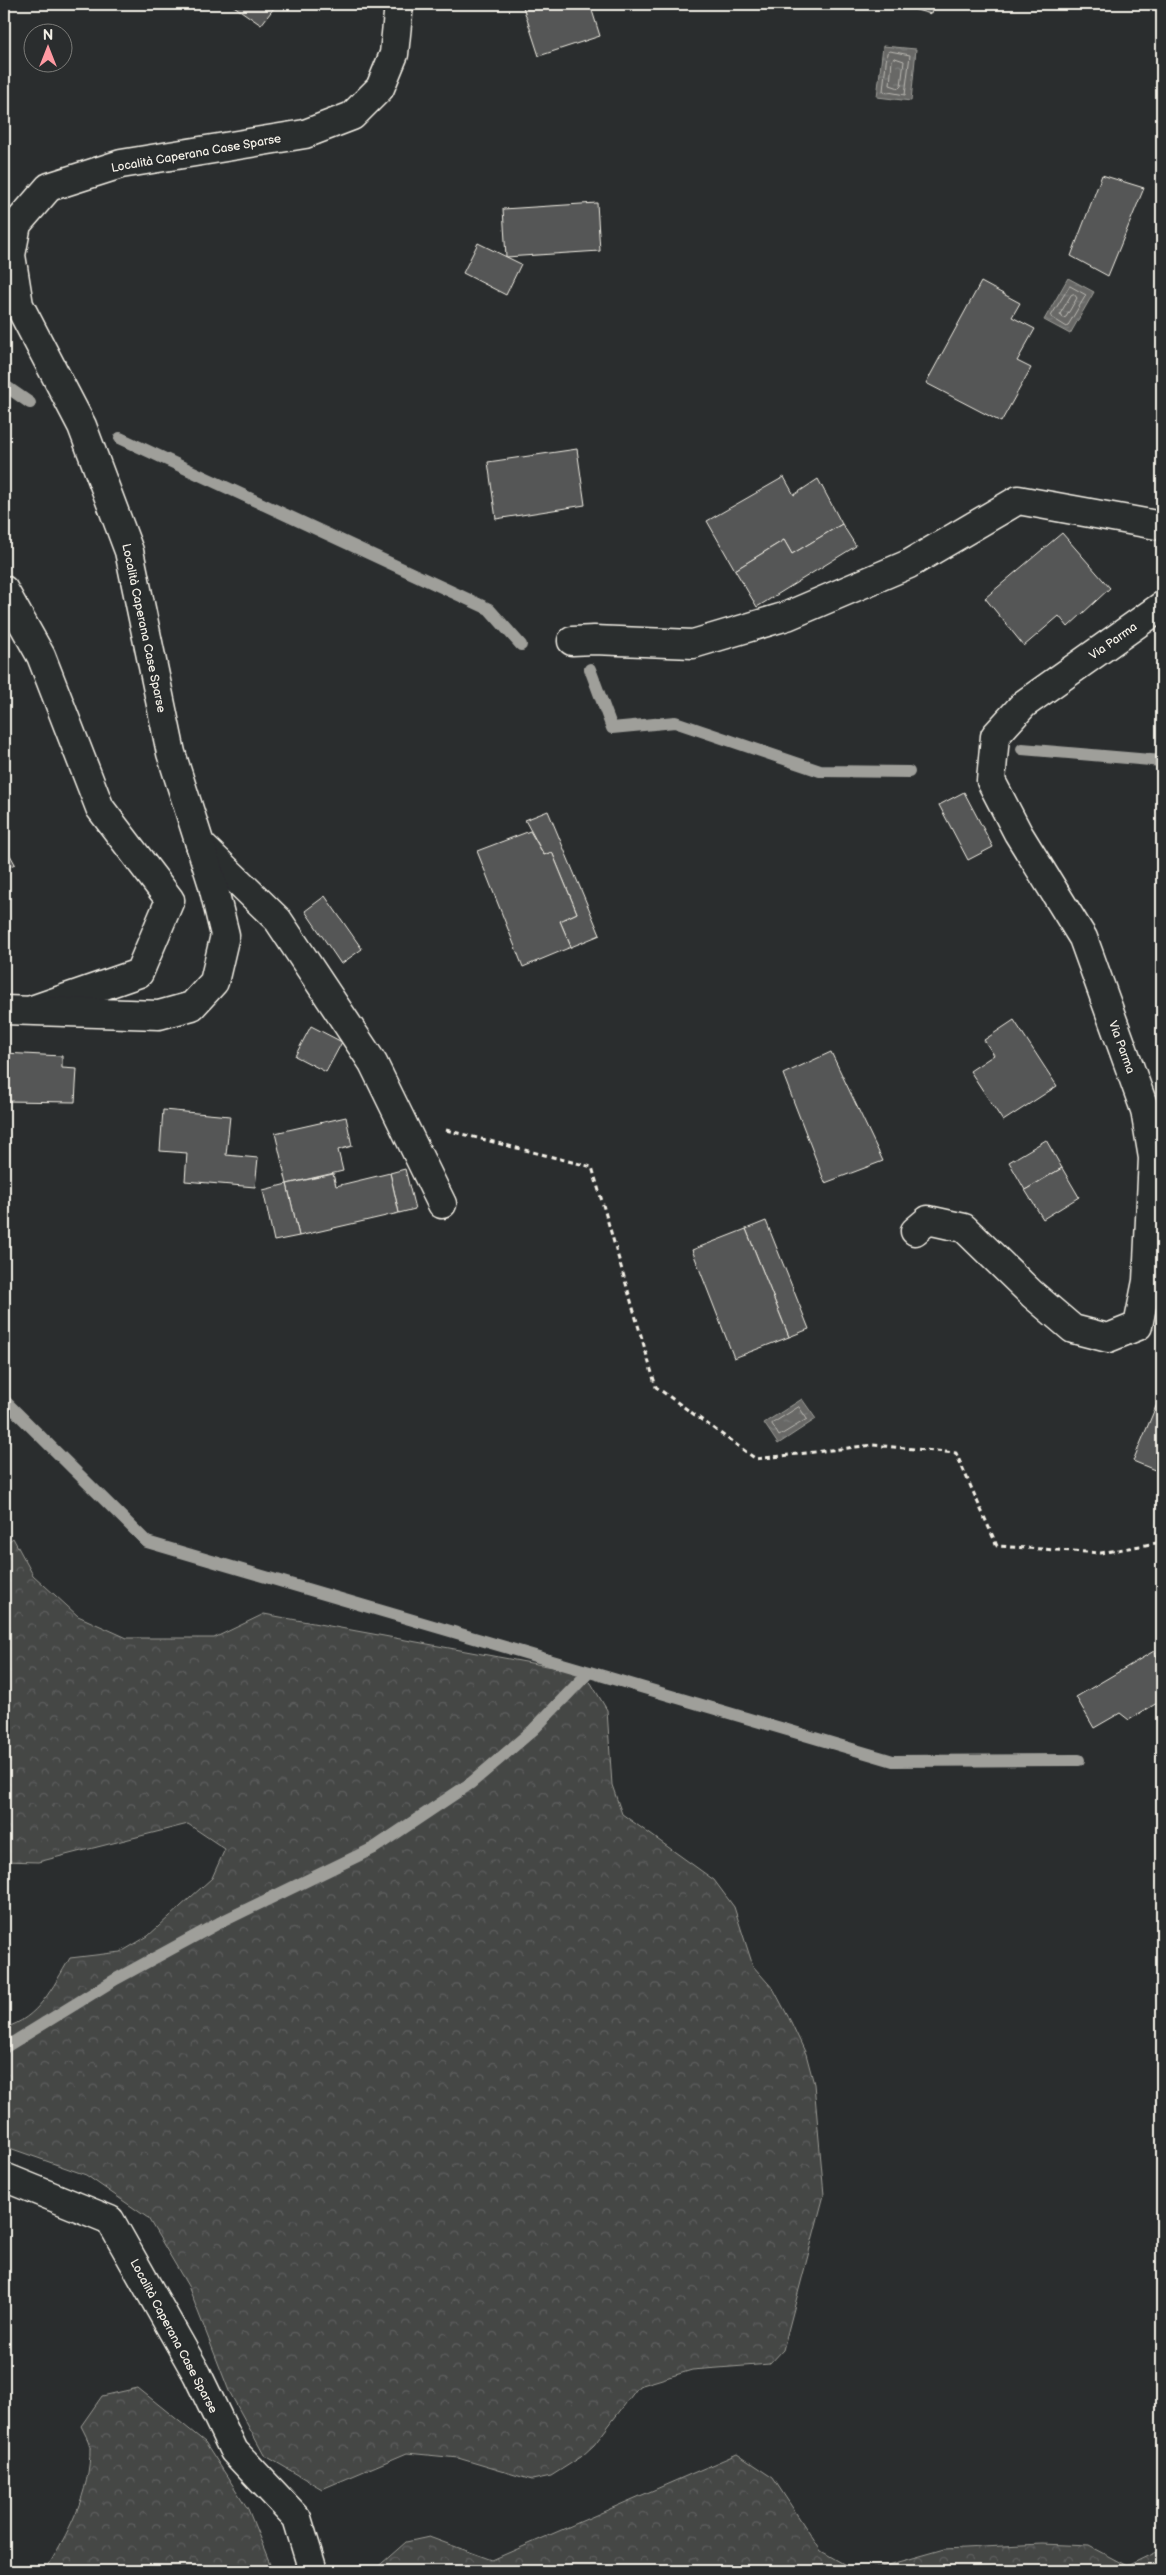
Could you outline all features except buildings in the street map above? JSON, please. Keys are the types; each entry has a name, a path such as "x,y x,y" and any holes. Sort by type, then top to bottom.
{"street":[{"name":"Località Caperana Case Sparse","path":"16,1011 159,1015 192,1006 214,982 225,936 212,882 171,752 129,551 82,426 19,305 11,255 18,224 49,188 121,164 305,134 352,116 380,88 394,54 399,4"},
{"path":"572,642 594,640 693,644 787,616 909,564 1018,500 1162,526"},
{"path":"4,590 40,656 100,808 170,900 139,972 16,1011"},
{"name":"Via Parma","path":"915,1231 928,1220 964,1228 1032,1294 1073,1329 1108,1338 1138,1326 1147,1280 1153,1158 1145,1110 1083,938 1018,833 992,781 996,736 1024,704 1162,606"},
{"path":"200,844 278,920 373,1063 442,1204"},
{"name":"Località Caperana Case Sparse","path":"4,2177 110,2220 197,2374 234,2451 297,2518 313,2571"}],"path":[{"path":"410,1139 430,1126 592,1167 656,1387 756,1459 873,1445 956,1453 998,1546 1101,1553 1162,1542"}],"green space":[{"path":"13,1538 33,1575 78,1616 127,1638 214,1638 264,1614 580,1672 591,1683 607,1710 612,1785 622,1814 714,1880 734,1907 753,1966 774,1990 791,2022 806,2054 814,2084 824,2195 783,2350 770,2364 692,2370 639,2386 594,2445 581,2457 551,2476 532,2480 458,2458 407,2453 322,2489 264,2455 229,2391 188,2286 148,2218 86,2175 4,2146 4,2028 27,2017 36,2009 50,1991 70,1958 121,1952 148,1936 212,1878 225,1849 188,1824 38,1862 4,1861 4,1545"},
{"path":"138,2388 205,2442 248,2509 273,2571 45,2571 69,2528 82,2497 89,2464 90,2447 81,2426 102,2396"},
{"path":"737,2454 773,2478 821,2551 856,2571 373,2571 406,2542 429,2537 492,2560"},
{"path":"1041,2544 1089,2546 1127,2566 1162,2549 1162,2571 867,2571 945,2549"}],"water":[{"path":"883,46 916,49 911,101 877,97"},
{"path":"1068,278 1094,292 1070,334 1044,320"},
{"path":"802,1399 816,1419 778,1444 764,1423"}],"waterway":[{"path":"4,385 30,403"},
{"path":"120,438 489,609 521,645"},
{"path":"590,669 612,728 675,722 820,771 909,772"},
{"path":"1022,749 1162,761"},
{"path":"4,1400 147,1542 893,1761 1079,1760"},
{"path":"4,2048 116,1979 219,1923 374,1848 471,1783 533,1730 589,1672"}]}
